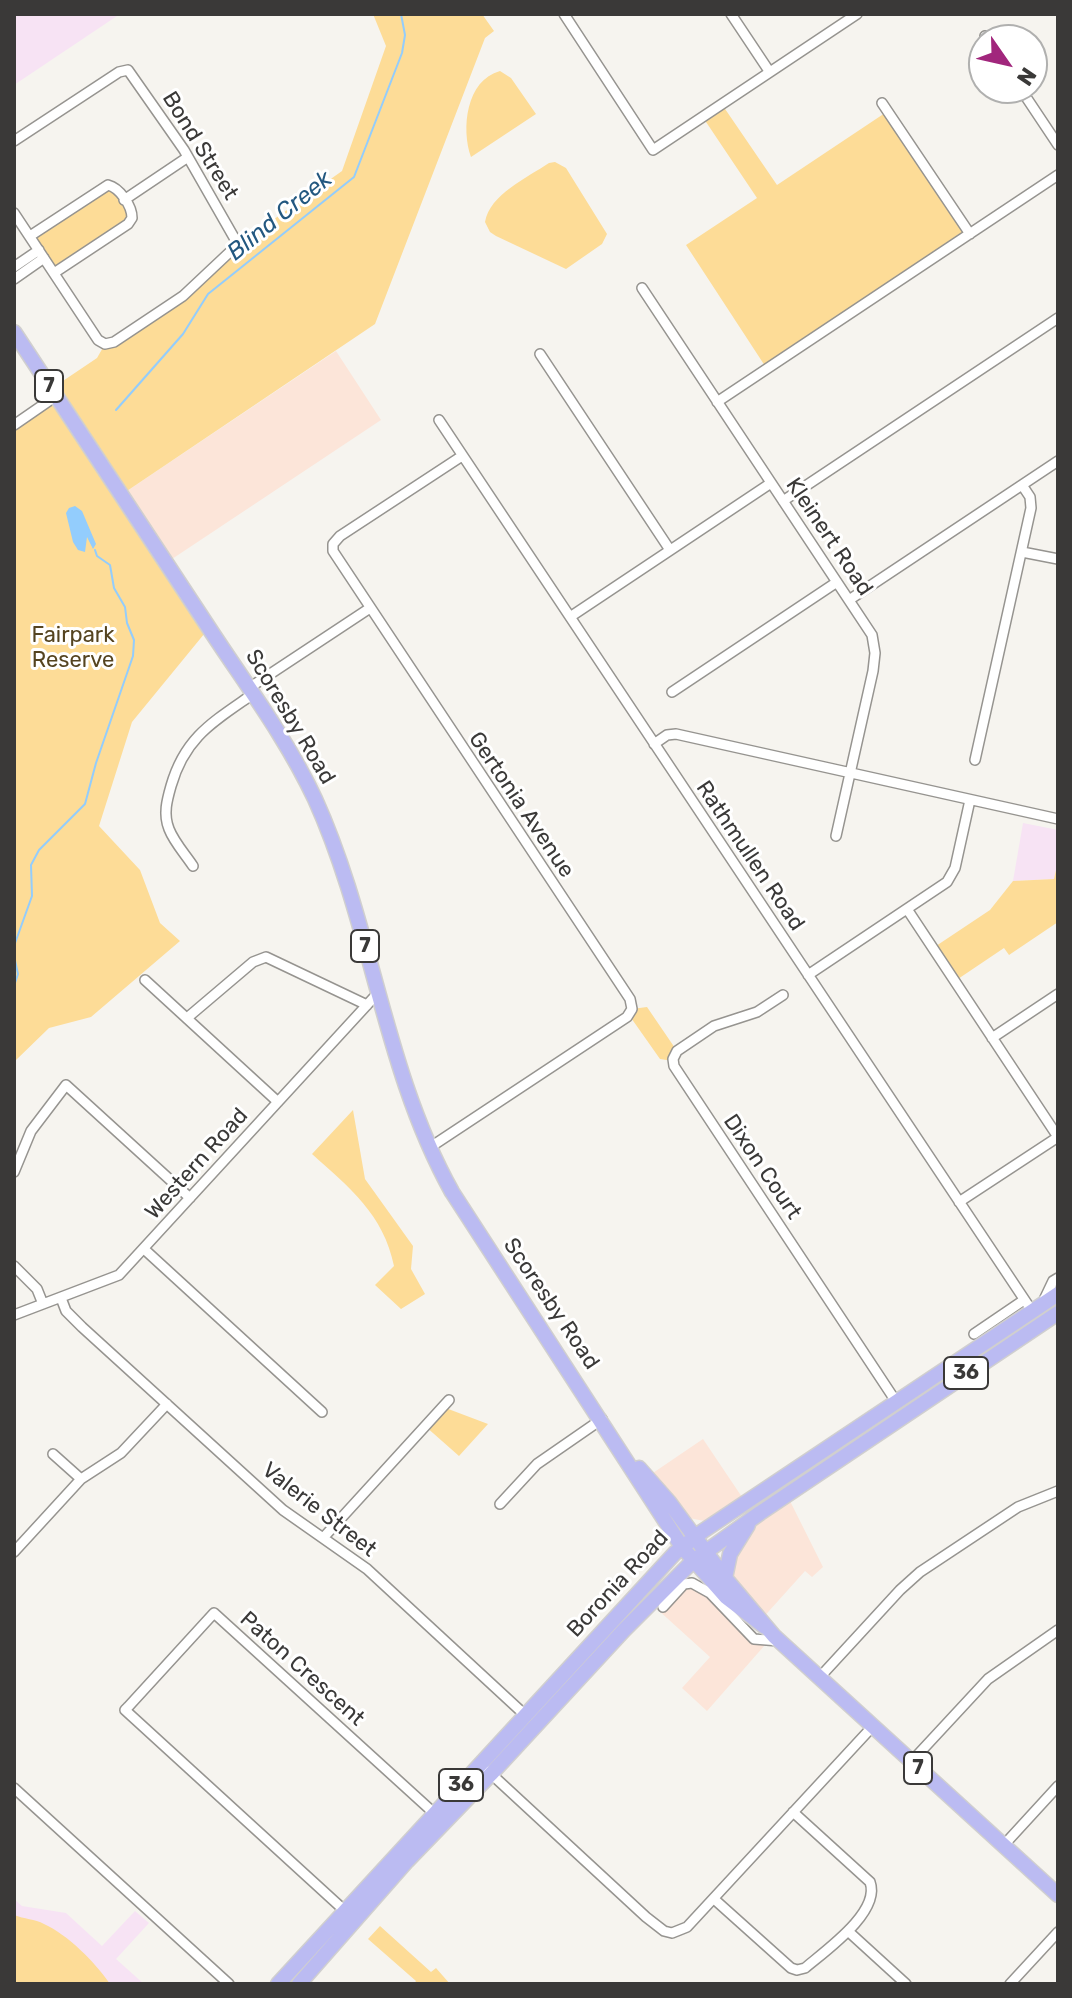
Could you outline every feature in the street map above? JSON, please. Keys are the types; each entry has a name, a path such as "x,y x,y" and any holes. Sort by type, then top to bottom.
{"main road":[{"name":"Scoresby Road","path":"14,332 290,752 328,831 346,880 372,1000 404,1087 429,1148 462,1209 602,1419 663,1518 688,1542 726,1597 765,1627"},
{"name":"Boronia Road","path":"278,1984 435,1814 486,1769 525,1715 688,1542 1058,1294"},
{"name":"Boronia Road","path":"299,1984 486,1769 699,1556 1035,1310 1058,1313"},
{"name":"Scoresby Road","path":"622,1450 669,1502 688,1542"},
{"path":"669,1502 691,1519 715,1523"},
{"path":"658,1571 667,1547 663,1518"},
{"path":"725,1578 730,1554 753,1518"},
{"name":"Scoresby Road","path":"699,1556 725,1578 779,1641 1058,1895"}],"street":[{"path":"564,14 653,150 857,14"},
{"path":"731,14 769,71"},
{"name":"Bond Street","path":"14,141 125,70 132,75 188,157 236,241 233,249 183,296 114,342 105,344 98,340 14,213"},
{"path":"882,103 970,234"},
{"path":"1031,104 1058,145"},
{"path":"124,200 188,157"},
{"path":"717,402 1058,175"},
{"path":"30,236 106,186 114,186 124,200 133,214 130,222 54,273"},
{"path":"14,267 41,254"},
{"path":"14,279 41,254"},
{"name":"Kleinert Road","path":"642,288 869,631 875,653 836,836"},
{"path":"783,501 1058,318"},
{"path":"540,354 670,550"},
{"path":"14,425 56,396"},
{"name":"Rathmullen Road","path":"439,420 959,1202 1035,1310"},
{"name":"Gertonia Avenue","path":"429,1148 627,1017 632,1006 334,554 333,544 340,536 462,456"},
{"path":"849,600 1058,461"},
{"path":"570,617 771,483"},
{"path":"975,760 1032,504 1022,485"},
{"path":"1022,552 1058,559"},
{"path":"672,692 837,582"},
{"path":"193,866 170,832 167,822 167,801 177,768 192,741 251,691 370,608"},
{"path":"654,744 667,735 676,734 1058,819"},
{"path":"808,975 950,878 970,800"},
{"path":"907,909 1058,1137 959,1202"},
{"path":"187,1018 253,962 266,957 372,1000"},
{"path":"145,980 278,1102"},
{"path":"992,1038 1058,994"},
{"name":"Dixon Court","path":"783,995 757,1012 714,1026 678,1050 674,1056 674,1066 897,1403"},
{"name":"Western Road","path":"14,1315 116,1277 372,1000"},
{"path":"14,1172 31,1131 66,1085 190,1198"},
{"path":"144,1249 322,1412"},
{"path":"14,1266 35,1286 43,1304"},
{"path":"1035,1310 1058,1278"},
{"name":"Valerie Street","path":"61,1298 66,1311 82,1327 283,1510 367,1569 525,1715"},
{"name":"Boronia Road","path":"974,1334 1035,1310"},
{"path":"323,1538 449,1400"},
{"path":"14,1552 81,1479 121,1453 167,1404"},
{"path":"500,1504 537,1464 602,1419"},
{"path":"53,1454 81,1479"},
{"path":"819,1678 920,1572 1018,1507 1058,1491"},
{"path":"663,1607 684,1584 692,1583 710,1593 754,1639 779,1641"},
{"name":"Paton Crescent","path":"345,1911 125,1710 214,1613 435,1814"},
{"path":"911,1762 988,1679 1058,1630"},
{"path":"486,1769 646,1917 664,1931 672,1933 687,1927 873,1726"},
{"path":"1003,1846 1058,1786"},
{"path":"14,1788 229,1984"},
{"path":"714,1899 797,1970 805,1968 849,1932 871,1895 870,1882 793,1812"},
{"path":"849,1932 906,1984"},
{"path":"1010,1984 1058,1932"}],"shaded area":[{"path":"14,14 120,14 14,85"},
{"path":"336,351 381,420 166,563 121,495"},
{"path":"1023,823 1058,830 1058,861 1054,879 1013,881"},
{"path":"703,1439 746,1503 715,1523 689,1518 647,1477"},
{"path":"787,1495 823,1567 812,1577 805,1571 760,1621 725,1578 739,1538"},
{"path":"688,1577 697,1580 765,1645 707,1711 682,1688 710,1657 657,1609"},
{"path":"14,1899 22,1906 66,1913 102,1946 135,1911 149,1923 116,1959 144,1984 14,1984"}],"green space":[{"name":"Fairpark Reserve","path":"373,14 482,14 494,31 485,38 375,324 121,495 209,628 132,722 99,826 140,870 160,923 180,941 91,1017 49,1028 14,1062 14,425 55,397 51,389 97,358 105,344 183,296 236,241 246,239 342,171 386,46"},
{"path":"500,71 511,78 536,114 471,157 467,120 473,95 489,76"},
{"path":"721,103 777,185 888,111 970,234 767,369 686,245 757,198 702,116"},
{"path":"555,162 566,168 607,234 602,244 566,269 496,236 485,222 488,212 502,195"},
{"path":"111,185 132,218 54,273 30,236"},
{"path":"1058,861 1058,922 1009,955 1004,948 955,981 933,948 990,910 1013,881 1054,879"},
{"path":"647,1007 677,1051 673,1061 660,1059 629,1015 632,1009"},
{"path":"353,1110 365,1179 413,1246 411,1269 425,1294 401,1309 375,1285 394,1266 382,1232 363,1203 312,1154"},
{"path":"443,1407 488,1424 459,1456 425,1426"},
{"path":"14,1915 41,1922 62,1935 89,1958 110,1984 14,1984"},
{"path":"380,1926 431,1972 436,1968 450,1984 414,1984 416,1981 368,1939"}],"water":[{"path":"75,506 82,511 96,544 93,549 87,537 85,552 78,550 73,542 66,513"}],"waterway":[{"name":"Blind Creek","path":"116,410 183,334 208,294 354,177 402,53 405,35 401,14"},
{"name":"Blind Creek","path":"14,946 32,896 31,865 39,850 85,804 133,656 134,640 125,607 114,588 110,565 97,556 95,550"},
{"name":"Blind Creek","path":"14,956 18,974 14,986"}]}
